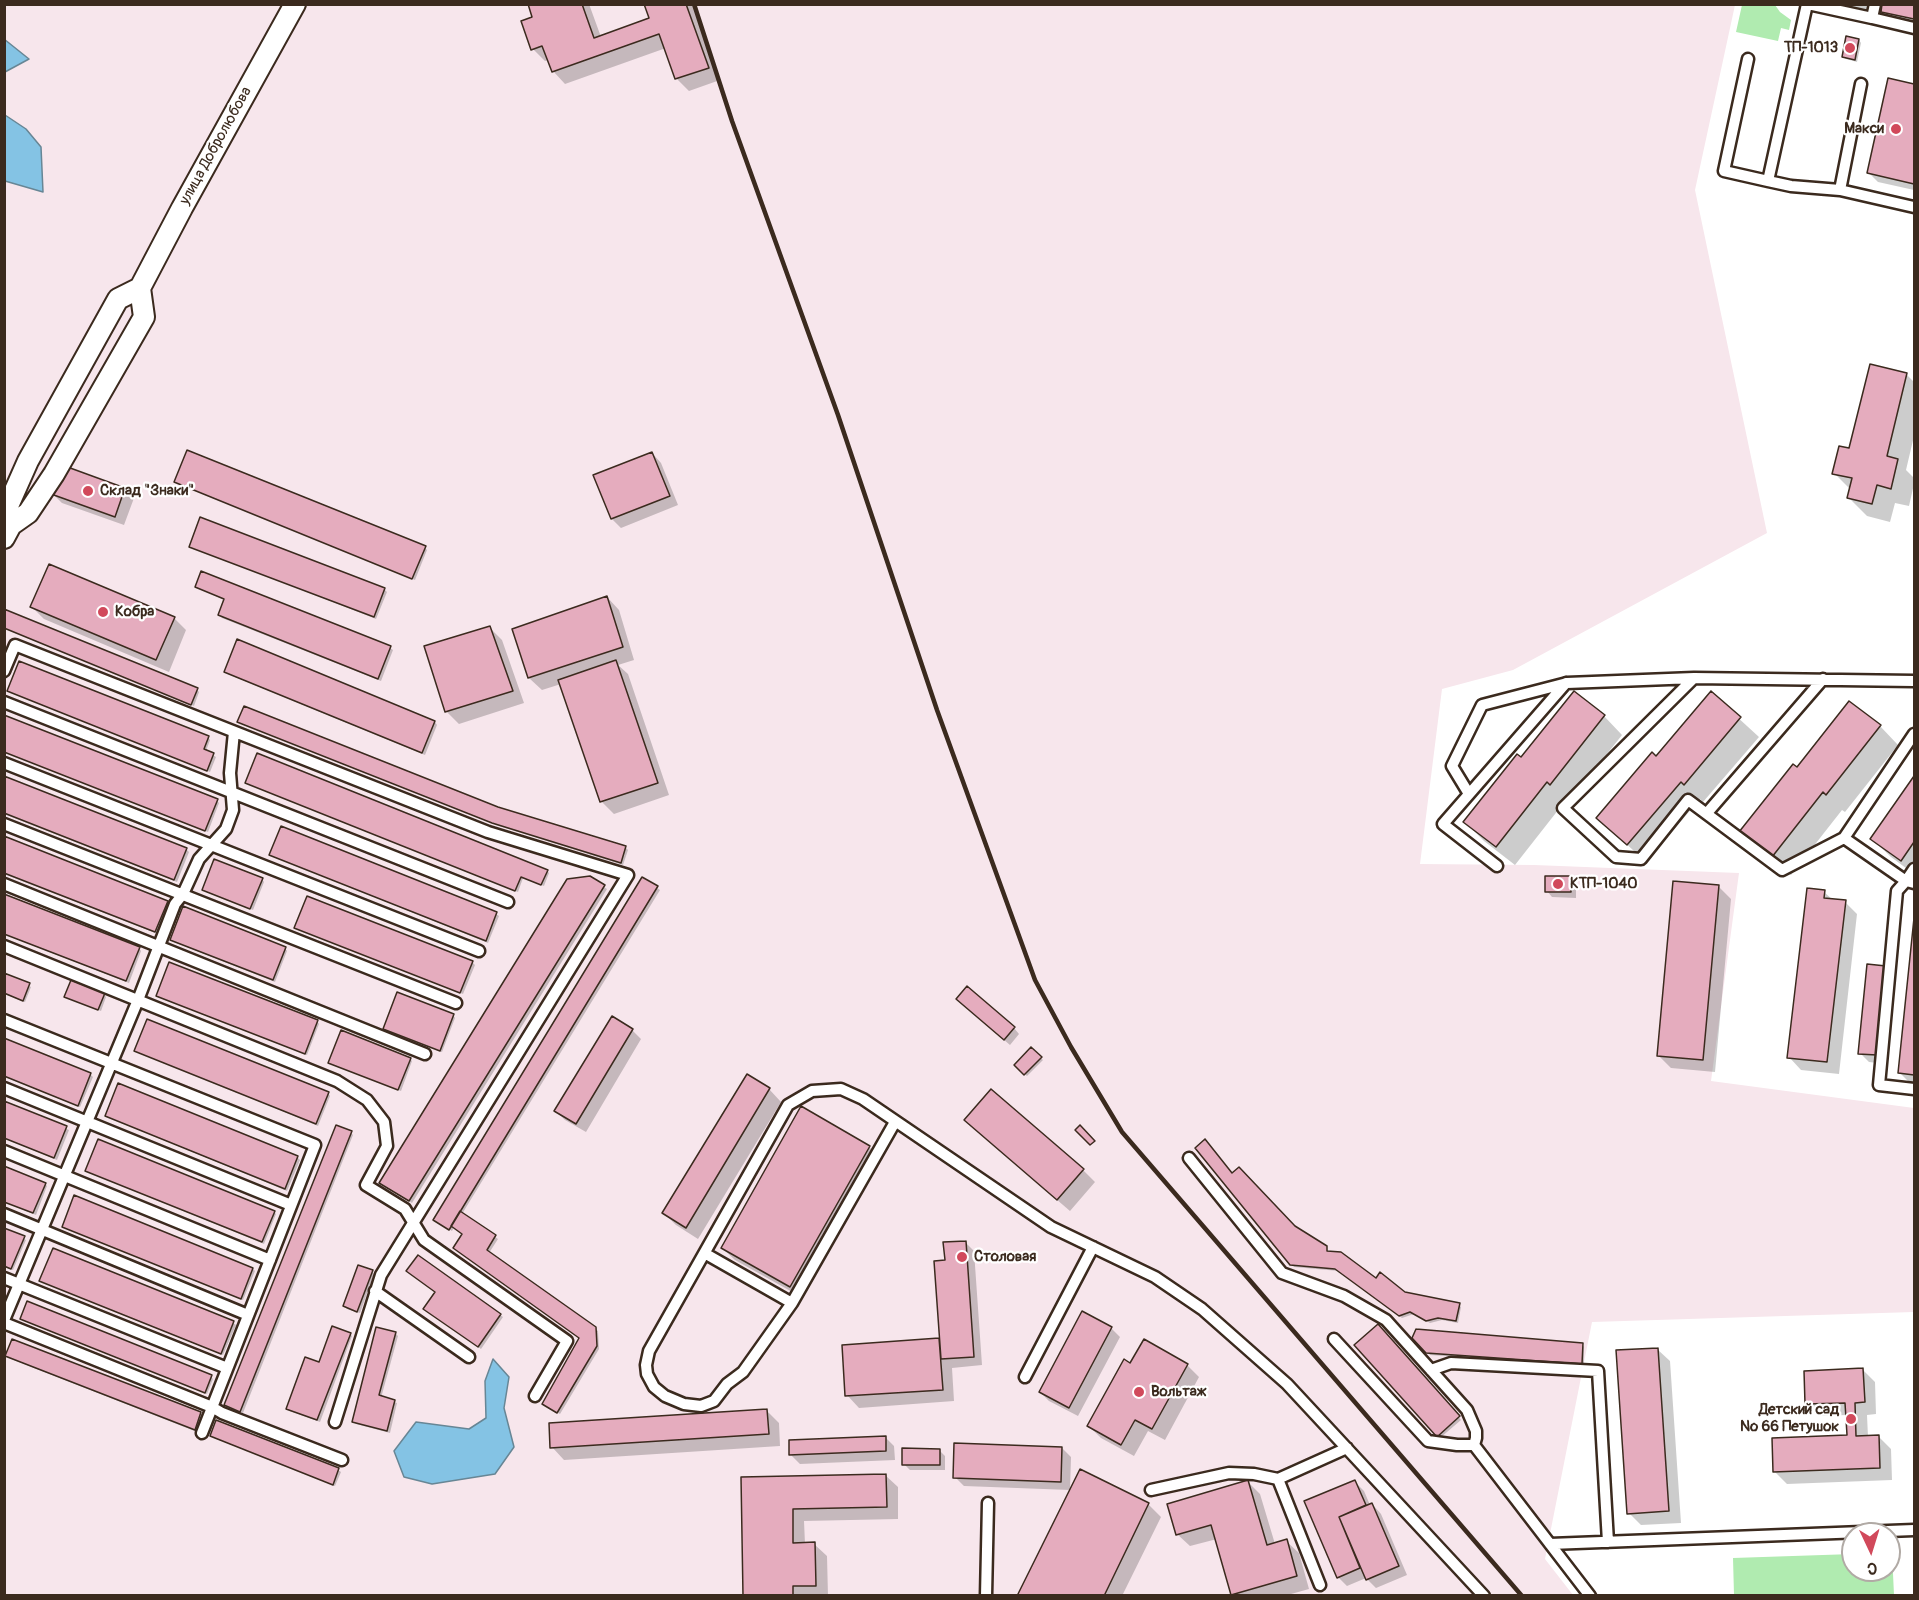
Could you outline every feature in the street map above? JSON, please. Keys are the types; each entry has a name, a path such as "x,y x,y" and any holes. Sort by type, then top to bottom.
{"street":[{"name":"улица Добролюбова","path":"8,531 28,513 54,474 144,317 140,288 295,4"},
{"name":"улица Добролюбова","path":"8,531 8,506 28,461 118,299 140,288"}],"lane":[{"path":"1768,181 1808,4 1914,28"},
{"path":"1872,18 1875,4"},
{"path":"1748,59 1724,171 1791,186 1839,190 1914,207"},
{"path":"1839,190 1861,84"},
{"path":"4,672 15,645 488,832 628,875 381,1275 335,1422"},
{"path":"1694,678 1563,808 1616,857 1641,858 1688,800 1782,870 1844,838 1914,734"},
{"path":"1469,794 1452,766 1482,705 1567,682 1694,678 1914,681"},
{"path":"1707,813 1823,679"},
{"path":"1497,867 1443,824 1567,682"},
{"path":"4,702 508,902"},
{"path":"234,732 230,773 233,810 226,829 200,859 183,894 175,904 138,1000 4,1321 222,1413 342,1460"},
{"path":"4,763 479,951"},
{"path":"4,824 456,1003"},
{"path":"1844,838 1910,882"},
{"path":"1914,869 1910,882 1897,891 1878,1085 1914,1089"},
{"path":"4,884 425,1054"},
{"path":"4,946 337,1081 367,1100 384,1122 387,1146 366,1185 405,1209 424,1240 567,1341 535,1396"},
{"path":"4,1020 315,1145 202,1433"},
{"path":"4,1088 291,1205"},
{"path":"896,1122 792,1303 743,1372 727,1384 714,1401 701,1406 684,1404 665,1396 654,1387 647,1374 649,1351 706,1254 788,1105 812,1091 841,1089 863,1099 1051,1227 1155,1277 1202,1309 1287,1384 1485,1596"},
{"path":"4,1151 270,1260"},
{"path":"1189,1158 1282,1273 1344,1296 1386,1320 1467,1410 1476,1431 1474,1445"},
{"path":"4,1214 248,1315"},
{"path":"1025,1377 1093,1247"},
{"path":"706,1254 792,1303"},
{"path":"4,1278 227,1368"},
{"path":"375,1291 469,1358"},
{"path":"1334,1339 1428,1441 1474,1445"},
{"path":"1431,1370 1451,1363 1598,1371 1608,1542"},
{"path":"1474,1445 1590,1596"},
{"path":"1151,1490 1229,1473 1254,1474 1278,1479 1347,1448"},
{"path":"1278,1479 1320,1585"},
{"path":"986,1596 988,1503"},
{"path":"1550,1544 1914,1530"}],"shaded area":[{"path":"5,5 1735,5 1695,190 1767,533 1513,670 1442,689 1420,864 1534,865 1739,873 1711,1081 1914,1108 1914,1312 1592,1322 1545,1559 1573,1595 5,1596"}],"green space":[{"path":"1742,5 1775,5 1791,20 1789,30 1781,28 1778,41 1736,32"},
{"path":"1841,1554 1841,1582 1893,1582 1894,1595 1734,1595 1733,1558"}],"water":[{"path":"4,39 29,59 5,72 4,72"},
{"path":"5,115 26,129 41,147 43,192 5,181"},
{"path":"493,1359 509,1377 504,1408 514,1447 495,1474 432,1484 404,1477 394,1451 416,1422 469,1429 486,1418 485,1381"}],"building":[{"path":"528,4 582,4 594,38 649,18 644,4 686,4 709,68 675,79 659,34 552,72 542,46 531,50 521,21 532,17"},
{"path":"1882,4 1914,4 1914,19 1881,12"},
{"name":"ТП-1013","path":"1846,36 1859,39 1855,60 1842,57"},
{"name":"Макси","path":"1888,78 1914,84 1914,184 1867,173"},
{"path":"1870,364 1907,373 1887,456 1898,459 1891,489 1877,485 1872,504 1847,498 1852,478 1832,474 1839,446 1849,448"},
{"path":"187,450 426,546 412,579 174,482"},
{"path":"652,452 670,496 611,519 593,475"},
{"name":"Склад \"Знаки\"","path":"62,465 125,488 115,517 51,494"},
{"path":"200,517 385,588 374,617 189,547"},
{"name":"Кобра","path":"49,564 175,617 156,660 30,607"},
{"path":"201,571 391,646 378,679 218,615 224,599 195,587"},
{"path":"607,596 623,647 528,678 512,629"},
{"path":"4,609 198,688 191,705 4,628"},
{"path":"490,626 513,691 445,712 424,646"},
{"path":"237,639 435,721 422,753 224,672"},
{"path":"616,660 658,783 600,802 558,680"},
{"path":"19,661 209,736 204,749 214,753 207,771 7,691"},
{"path":"1574,691 1605,715 1550,785 1547,782 1496,847 1463,822 1517,754 1521,757"},
{"path":"1711,691 1741,717 1684,785 1681,782 1627,845 1596,818 1652,752 1656,756"},
{"path":"1849,701 1881,725 1826,795 1823,792 1772,857 1739,832 1793,764 1797,767"},
{"path":"244,706 498,807 626,846 621,863 492,823 237,722"},
{"path":"4,715 218,799 205,831 4,752"},
{"path":"257,753 548,870 541,885 521,877 515,891 245,783"},
{"path":"4,776 187,848 174,880 4,813"},
{"path":"1914,776 1914,842 1901,861 1870,839"},
{"path":"281,826 497,912 486,941 269,855"},
{"path":"4,836 168,901 155,932 4,873"},
{"path":"214,859 263,878 250,909 202,890"},
{"path":"590,876 605,885 409,1201 379,1183 567,879"},
{"name":"КТП-1040","path":"1545,876 1571,876 1571,892 1545,892"},
{"path":"642,877 658,886 449,1230 433,1220"},
{"path":"1673,881 1719,885 1703,1060 1657,1056"},
{"path":"1807,888 1825,890 1824,898 1846,900 1827,1062 1787,1058"},
{"path":"4,894 140,947 126,981 4,934"},
{"path":"307,896 473,961 460,993 294,928"},
{"path":"183,906 286,947 273,980 170,940"},
{"path":"1914,918 1914,1075 1898,1073"},
{"path":"169,962 318,1020 305,1054 156,996"},
{"path":"1867,964 1886,966 1877,1055 1858,1054"},
{"path":"4,973 30,983 23,1001 4,993"},
{"path":"71,980 105,993 98,1010 64,997"},
{"path":"967,986 1015,1027 1004,1040 956,999"},
{"path":"397,992 454,1014 440,1051 383,1029"},
{"path":"612,1016 633,1029 576,1124 554,1111"},
{"path":"147,1019 329,1092 316,1124 134,1051"},
{"path":"341,1030 411,1058 398,1090 328,1063"},
{"path":"4,1038 91,1073 78,1106 4,1076"},
{"path":"1031,1047 1042,1057 1024,1075 1014,1065"},
{"path":"747,1074 770,1088 686,1228 662,1213"},
{"path":"118,1083 298,1156 285,1189 105,1116"},
{"path":"991,1089 1084,1169 1057,1200 964,1120"},
{"path":"4,1101 67,1126 54,1158 4,1138"},
{"path":"801,1106 870,1146 790,1287 721,1248"},
{"path":"336,1125 352,1131 240,1412 224,1405"},
{"path":"1080,1125 1095,1141 1090,1145 1075,1130"},
{"path":"98,1139 275,1211 262,1242 85,1171"},
{"path":"1205,1139 1232,1173 1239,1167 1295,1226 1327,1246 1327,1251 1341,1252 1376,1278 1380,1272 1405,1292 1460,1303 1456,1321 1438,1318 1426,1321 1410,1312 1399,1316 1335,1269 1290,1265 1195,1148"},
{"path":"4,1166 46,1183 33,1213 4,1202"},
{"path":"74,1195 253,1268 241,1299 62,1227"},
{"path":"460,1211 496,1235 487,1250 596,1327 597,1346 557,1413 542,1404 579,1338 453,1248 462,1234 451,1226"},
{"path":"4,1228 25,1236 11,1269 4,1266"},
{"path":"966,1241 974,1357 941,1359 934,1261 945,1260 943,1242"},
{"path":"53,1248 234,1321 221,1354 39,1281"},
{"path":"418,1255 501,1314 478,1347 423,1309 435,1292 406,1271"},
{"path":"358,1265 373,1270 357,1312 343,1306"},
{"path":"27,1301 212,1375 205,1393 20,1319"},
{"path":"1082,1311 1112,1327 1069,1408 1039,1392"},
{"path":"1378,1324 1460,1416 1437,1437 1354,1345"},
{"path":"332,1326 351,1333 317,1420 286,1409 305,1357 319,1362"},
{"path":"376,1327 396,1332 379,1395 395,1400 387,1431 352,1422"},
{"path":"1416,1329 1583,1343 1582,1364 1426,1353 1412,1338"},
{"path":"939,1338 943,1390 845,1396 842,1345"},
{"path":"12,1339 201,1412 195,1430 5,1356"},
{"name":"Вольтаж","path":"1144,1339 1188,1364 1152,1429 1135,1420 1121,1445 1087,1426 1124,1359 1130,1363"},
{"path":"1658,1348 1669,1511 1627,1514 1616,1350"},
{"name":"Детский сад № 66 Петушок","path":"1863,1368 1865,1402 1855,1403 1856,1436 1879,1435 1880,1468 1773,1472 1772,1438 1847,1435 1845,1403 1805,1404 1804,1371"},
{"path":"767,1409 769,1434 550,1448 549,1423"},
{"path":"216,1420 339,1468 333,1485 210,1436"},
{"path":"886,1436 886,1451 789,1455 789,1440"},
{"path":"954,1443 1062,1447 1061,1482 953,1478"},
{"path":"902,1448 940,1449 940,1465 902,1465"},
{"path":"1080,1469 1149,1503 1104,1596 1017,1596"},
{"path":"886,1474 887,1507 793,1509 793,1543 815,1542 816,1586 793,1586 793,1596 743,1596 741,1477"},
{"path":"1248,1480 1267,1545 1287,1539 1297,1576 1231,1595 1211,1525 1176,1535 1167,1504"},
{"path":"1355,1480 1366,1505 1339,1517 1360,1568 1337,1578 1304,1501"},
{"path":"1372,1503 1399,1566 1366,1580 1339,1517"}],"railway":[{"path":"694,4 732,121 838,415 937,710 1035,980 1071,1047 1122,1132 1522,1596"}],"place":[{"name":"ТП-1013","path":"1850,48"},
{"name":"Макси","path":"1896,129"},
{"name":"Склад \"Знаки\"","path":"88,491"},
{"name":"Кобра","path":"103,612"},
{"name":"КТП-1040","path":"1558,884"},
{"name":"Столовая","path":"962,1257"},
{"name":"Вольтаж","path":"1139,1392"},
{"name":"Детский сад № 66 Петушок","path":"1851,1419"}]}
